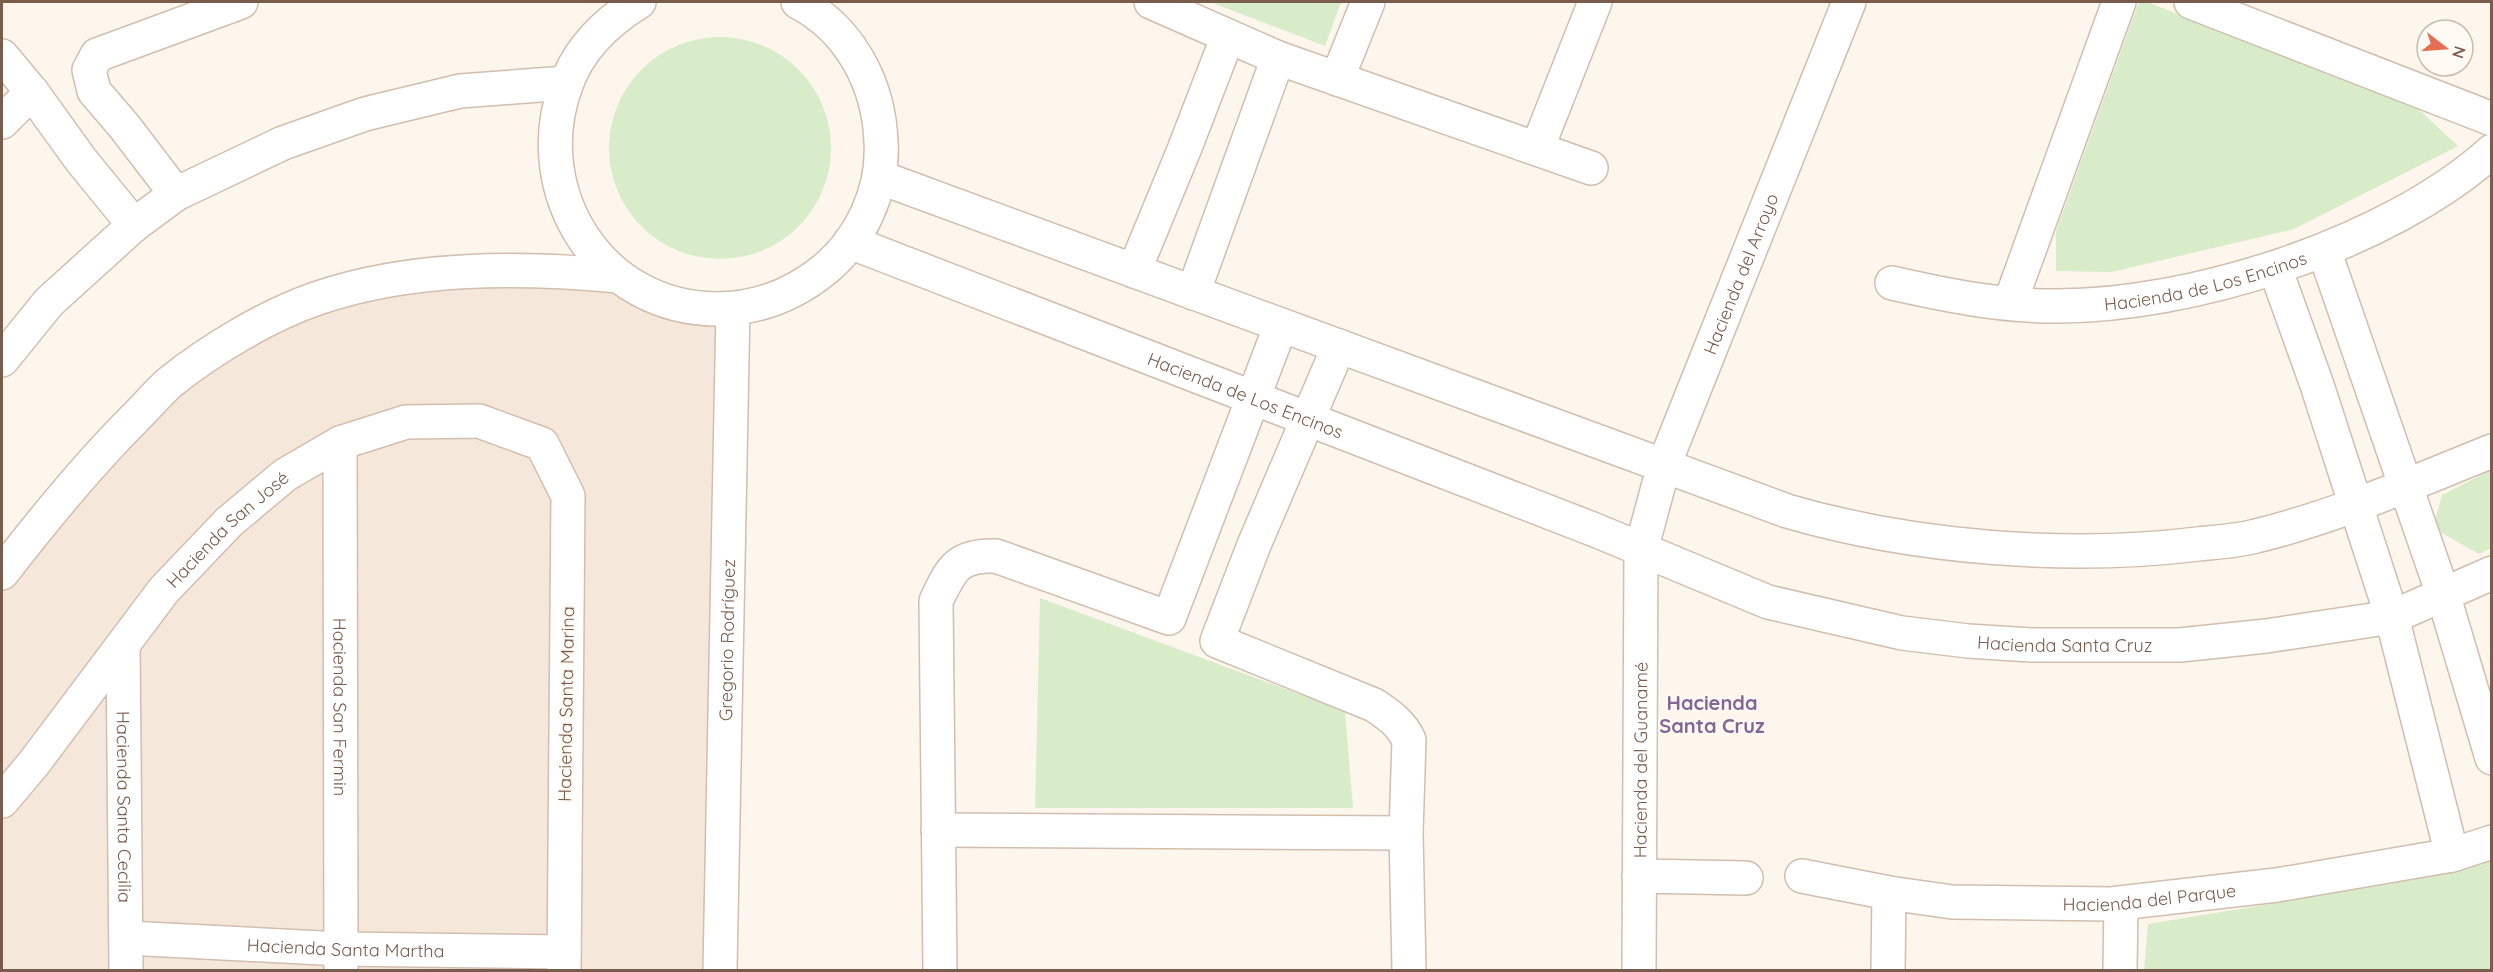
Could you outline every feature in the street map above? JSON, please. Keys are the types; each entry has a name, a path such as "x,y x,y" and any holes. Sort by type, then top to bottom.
{"street":[{"path":"176,194 94,91 88,70 97,55 241,2"},
{"path":"639,2 620,14 597,34 580,57 566,83 558,113 554,143 556,174 565,203 578,230 596,255 618,276 644,292 673,303 703,309 733,309 760,304 811,281 832,263 850,242 873,200 879,177 882,149 880,122 874,94 864,68 848,45 830,24 798,2"},
{"path":"1151,2 1278,58 1591,168"},
{"path":"1337,79 1368,2"},
{"path":"1537,149 1595,2"},
{"name":"Hacienda del Arroyo","path":"1641,550 1665,465 1849,2"},
{"path":"2010,303 2119,2"},
{"path":"2191,2 2492,119"},
{"path":"1134,271 1228,36"},
{"path":"2,56 134,225"},
{"path":"1193,292 1278,58"},
{"path":"2,360 49,302 134,225 176,194 283,143 365,114 460,91 566,83"},
{"path":"2,122 32,92"},
{"name":"Hacienda de Los Encinos","path":"1892,283 1952,297 2053,306 2098,304 2220,284 2275,268 2324,250 2419,203 2475,165 2492,150"},
{"path":"879,177 1787,511 1839,526 1973,545 2035,550 2149,549 2255,537 2356,506 2492,451"},
{"name":"Hacienda de Los Encinos","path":"850,242 1641,550"},
{"path":"2324,250 2407,485 2443,594 2492,758"},
{"path":"2275,268 2317,385 2392,617 2452,855"},
{"path":"5,561 104,449 169,384 241,333 317,298 377,283 454,273 549,269 618,276"},
{"name":"Gregorio Rodríguez","path":"720,970 733,309"},
{"path":"940,970 936,601 948,576 964,559 996,556 1169,618 1281,325"},
{"path":"1339,346 1254,545 1217,641 1374,705 1402,727 1409,740 1406,833 1409,970"},
{"name":"Hacienda San José","path":"2,801 34,763 164,590 230,522 285,475 340,443 406,422 478,421 542,444"},
{"name":"Hacienda San Fermin","path":"340,443 341,959"},
{"name":"Hacienda Santa Marina","path":"542,444 568,496 564,961"},
{"name":"Hacienda Santa Cruz","path":"1641,550 1768,602 1902,633 1968,641 2073,646 2180,645 2266,636 2392,617 2492,573"},
{"name":"Hacienda del Guanamé","path":"1640,970 1641,550"},
{"name":"Hacienda Santa Cecilia","path":"123,645 126,970"},
{"path":"939,830 1406,833"},
{"name":"Hacienda del Parque","path":"1802,876 1889,893 1952,902 2121,903 2277,885 2452,855 2492,842"},
{"path":"1639,876 1746,878"},
{"path":"1888,970 1889,893"},
{"path":"2120,970 2121,903"},
{"name":"Hacienda Santa Martha","path":"127,938 341,959 564,961"}],"shaded area":[{"path":"549,269 733,309 720,970 2,970 2,573 169,384 317,298"}],"green space":[{"path":"1210,2 1341,2 1325,46"},
{"path":"2139,2 2147,2 2415,106 2458,146 2294,229 2112,272 2056,271 2056,231"},
{"path":"709,37 731,37 763,45 782,55 799,69 813,86 823,105 829,126 831,148 829,170 823,191 813,210 799,227 782,241 752,255 731,259 709,259 688,255 658,241 634,219 627,210 613,180 609,159 609,137 613,116 627,86 649,62 658,55 688,41"},
{"path":"2491,470 2491,548 2479,554 2433,528 2442,495"},
{"path":"1040,598 1345,711 1353,808 1035,808"},
{"path":"2491,854 2491,969 2144,970 2148,924 2264,905"}],"district":[{"name":"Hacienda Santa Cruz","path":"1712,714"}]}
